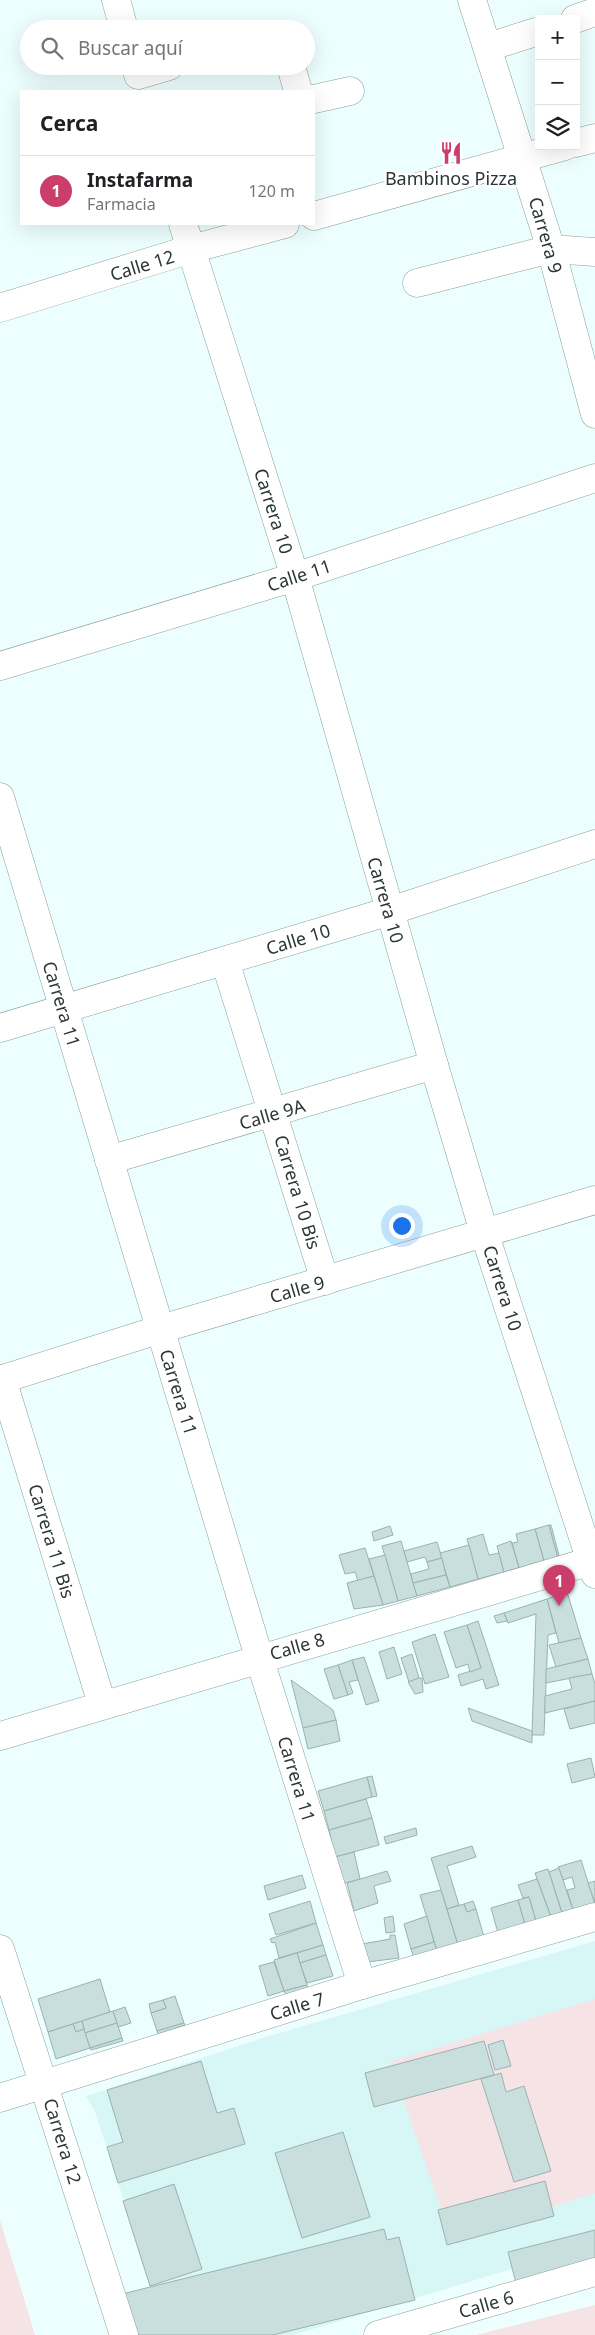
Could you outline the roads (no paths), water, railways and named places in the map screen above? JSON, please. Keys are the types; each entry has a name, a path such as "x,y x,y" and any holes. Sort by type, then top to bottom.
{"street":[{"path":"116,0 122,20"},
{"name":"Carrera 9","path":"472,0 524,158 551,249 595,414"},
{"path":"580,17 595,12"},
{"path":"488,47 535,32"},
{"path":"294,75 298,90"},
{"path":"315,99 350,91"},
{"path":"580,142 595,138"},
{"path":"315,216 551,150"},
{"name":"Carrera 10","path":"183,225 295,577 434,1065 484,1232 594,1565"},
{"name":"Calle 12","path":"0,308 191,249 281,225"},
{"path":"417,283 551,249 595,252"},
{"name":"Calle 11","path":"0,666 295,577 595,478"},
{"name":"Carrera 11","path":"0,797 259,1657 362,1985"},
{"name":"Calle 10","path":"0,1028 390,911 595,844"},
{"name":"Carrera 10 Bis","path":"226,961 325,1281"},
{"name":"Calle 9A","path":"110,1160 274,1114 434,1065"},
{"name":"Calle 9","path":"1,1379 161,1329 595,1200"},
{"name":"Carrera 11 Bis","path":"1,1379 102,1704"},
{"name":"Calle 8","path":"0,1736 259,1657 594,1565"},
{"name":"Calle 7","path":"0,2098 362,1985 595,1917"},
{"name":"Carrera 12","path":"0,1949 124,2335"},
{"name":"Calle 6","path":"378,2335 595,2272"}],"place":[{"name":"Bambinos Pizza","path":"451,153"},
{"name":"Instafarma","path":"559,1606"}]}
